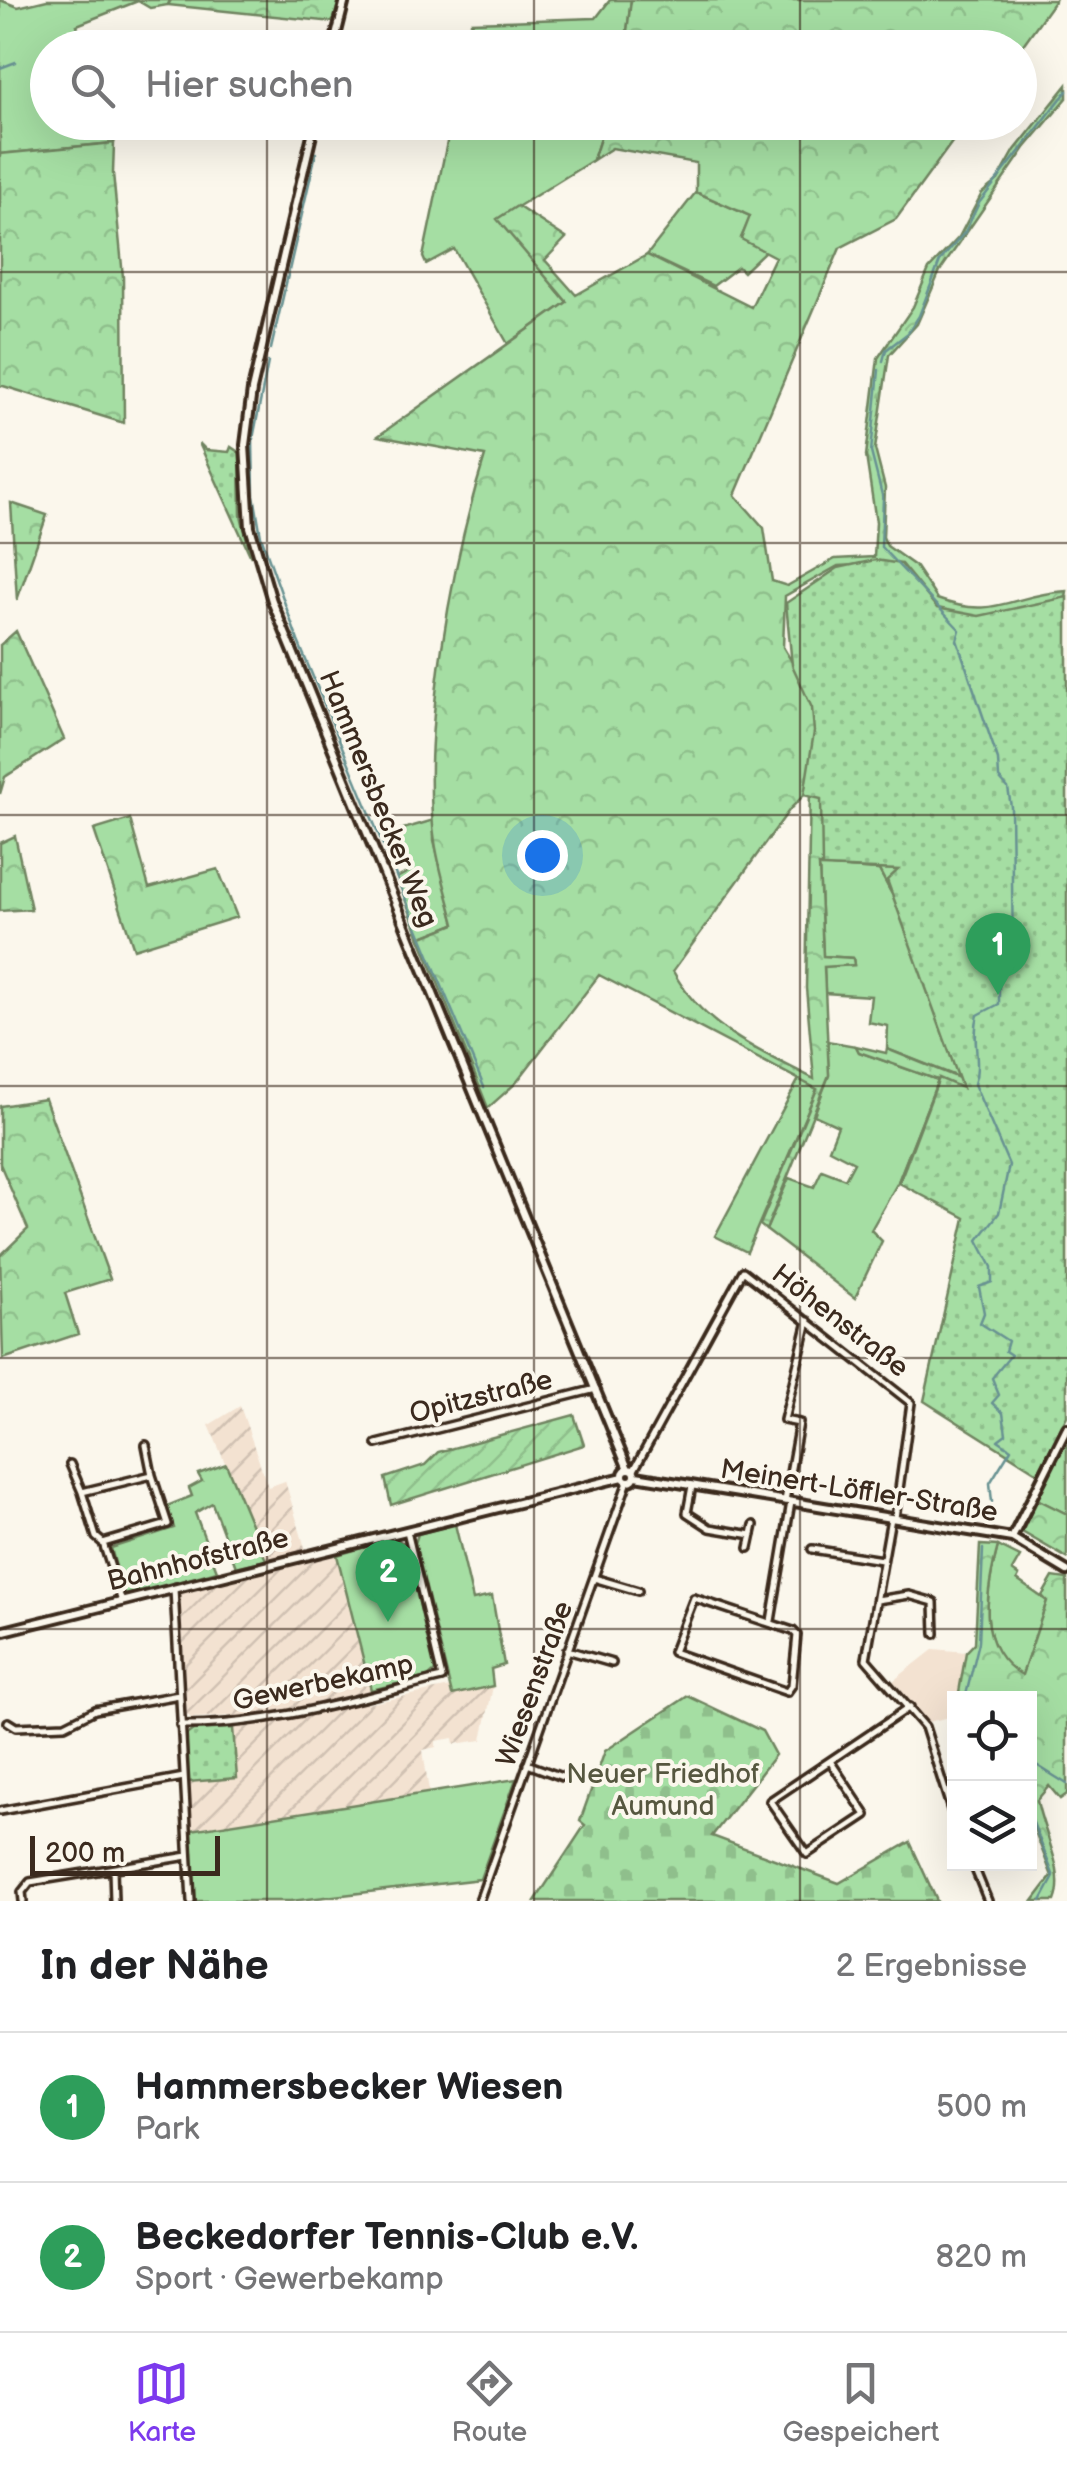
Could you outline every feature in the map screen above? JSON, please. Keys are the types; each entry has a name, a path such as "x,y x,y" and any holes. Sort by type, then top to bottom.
{"street":[{"path":"338,30 345,0"},
{"name":"Hammersbecker Weg","path":"312,140 252,390 244,462 250,528 272,601 630,1475"},
{"name":"Höhenstraße","path":"743,1270 911,1403 893,1518"},
{"name":"Wiesenstraße","path":"479,1901 630,1475 743,1270"},
{"path":"772,1620 799,1423 784,1420 808,1321"},
{"name":"Opitzstraße","path":"376,1444 596,1389"},
{"path":"1012,1538 1067,1428"},
{"path":"103,1543 168,1524 146,1446"},
{"path":"70,1464 96,1536 103,1543 122,1602"},
{"path":"82,1492 152,1475"},
{"name":"Meinert-Löffler-Straße","path":"630,1475 1012,1538 1067,1571"},
{"name":"Bahnhofstraße","path":"0,1632 630,1475"},
{"path":"692,1486 687,1513 710,1528 752,1534"},
{"path":"893,1518 882,1560 868,1663 925,1726 947,1797"},
{"path":"750,1548 754,1525"},
{"name":"Gewerbekamp","path":"180,1725 224,1724 304,1711 442,1678 407,1531"},
{"path":"812,1549 882,1560"},
{"path":"594,1578 638,1592"},
{"path":"174,1588 191,1901"},
{"path":"876,1600 909,1595 934,1602 935,1634"},
{"path":"694,1598 772,1620 796,1635 787,1692 673,1652 694,1598"},
{"path":"567,1650 612,1663"},
{"path":"8,1722 16,1727 64,1726 95,1710 179,1695"},
{"path":"830,1761 866,1815 807,1854 770,1801 910,1707"},
{"path":"527,1764 562,1777 571,1776"},
{"path":"0,1811 184,1777"},
{"path":"23,1901 22,1892 30,1882 188,1856"},
{"path":"113,1868 114,1901"},
{"path":"976,1871 988,1901"}],"shaded area":[{"path":"240,1406 268,1487 285,1481 306,1551 266,1560 209,1425"},
{"path":"337,1555 371,1690 367,1704 450,1687 453,1695 493,1686 482,1740 454,1744 453,1738 436,1741 436,1747 423,1750 429,1792 191,1830 188,1782 237,1777 231,1716 191,1718 187,1714 180,1594"},
{"path":"934,1649 966,1652 959,1691 947,1691 947,1718 928,1722 893,1681"}],"green space":[{"path":"0,0 18,7 47,0 170,0 168,5 150,8 138,1 77,25 79,30 30,30 30,140 115,140 0,154"},
{"path":"171,0 339,0 333,22 168,5"},
{"path":"610,0 631,0 627,30 470,30 471,22 596,18"},
{"path":"631,0 1055,0 1034,30 627,30"},
{"path":"1067,85 1067,98 1037,134 1037,122"},
{"path":"447,140 599,140 593,160 498,219 567,302 508,344 454,249 426,264 423,257"},
{"path":"599,140 954,140 896,219 840,248 735,495 764,528 772,581 787,586 835,559 874,557 876,522 866,456 878,358 913,307 929,269 959,237 982,193 998,180 1023,140 1032,140 940,271 917,324 889,355 875,449 885,488 883,537 887,546 915,566 937,599 989,607 1067,591 990,1056 898,1182 938,1080 859,1052 856,1046 886,1053 887,1049 959,1078 901,911 879,870 819,866 823,956 853,958 854,965 824,967 829,1075 766,1230 760,1225 817,1089 599,975 516,1083 488,1108 420,938 455,924 435,842 431,799 435,700 461,544 485,456 378,436 567,302 497,219 517,206 566,238 545,260 576,295 647,255 751,307 775,257 741,239 750,216 696,192 696,163 612,148 593,160","holes":["891,563 816,702 783,647 785,596 838,566","810,789 806,988 814,1079 717,1023 700,1008 673,971 790,809"]},
{"path":"114,143 113,173 123,277 124,423 0,385 0,154"},
{"path":"696,192 751,216 741,238 765,251 743,272 738,267 713,286 647,255"},
{"path":"199,443 206,450 229,452 231,447 240,453 241,515 251,557"},
{"path":"11,503 47,515 17,600"},
{"path":"875,560 901,564 937,608 979,616 1067,597 1067,1416 1038,1473 924,1401 965,1218 899,1183 939,1078 962,1088 887,880 898,870 822,867 821,799 804,795 814,732 812,708 792,665 786,603 838,568"},
{"path":"16,631 64,739 5,777 0,794 0,645"},
{"path":"130,819 149,888 218,869 237,917 134,949 94,830"},
{"path":"434,820 434,840 455,924 420,938 397,878 410,871 396,831"},
{"path":"15,836 31,909 0,911 0,843"},
{"path":"819,866 879,870 901,911 961,1078 887,1049 888,1026 868,1022 871,996 825,993 824,966 854,965 853,958 823,956"},
{"path":"827,1041 856,1046 859,1052 938,1080 898,1182 871,1230 882,1241 855,1298 766,1230 789,1178 814,1187 822,1170 845,1179 854,1162 829,1149 838,1126 814,1115 829,1075"},
{"path":"799,1079 817,1089 747,1252 715,1236"},
{"path":"45,1099 110,1279 65,1293 78,1334 3,1359 0,1256 28,1229 0,1164 0,1106"},
{"path":"574,1415 584,1445 391,1505 385,1478 425,1465 438,1452"},
{"path":"1067,1439 1067,1514 1037,1499"},
{"path":"226,1464 266,1560 236,1567 212,1503 195,1513 217,1571 124,1597 111,1548 174,1528 167,1506 192,1496 189,1488 202,1481 198,1474"},
{"path":"1037,1499 1067,1514 1067,1558 1022,1532"},
{"path":"455,1524 473,1600 492,1596 504,1665 491,1669 493,1686 452,1695 415,1543 418,1534"},
{"path":"393,1539 405,1543 435,1671 428,1677 371,1690 337,1555"},
{"path":"980,1545 998,1546 988,1599 991,1634 1007,1664 1022,1675 1047,1601 1042,1596 1053,1577 1067,1579 1067,1794 1060,1799 1049,1786 1037,1800 1037,1691 959,1691 966,1652 975,1643"},
{"path":"998,1546 1020,1557 1012,1571 1019,1576 1017,1580 1047,1601 1022,1676 1007,1665 991,1635 988,1600"},
{"name":"Neuer Friedhof Aumund","path":"688,1696 762,1731 775,1755 712,1836 839,1883 910,1842 937,1901 535,1901 585,1825 580,1821 605,1751"},
{"path":"233,1728 237,1778 188,1782 185,1736 193,1730"},
{"path":"516,1779 480,1879 291,1901 195,1901 191,1830"},
{"path":"1037,1800 1056,1864 1058,1890 1055,1901 1033,1901 1052,1876 1037,1836"}],"waterway":[{"path":"0,68 16,62"},
{"path":"1037,129 1067,91"},
{"path":"883,361 886,350 908,333 919,316 940,261 965,232 979,203 1028,140"},
{"path":"271,349 316,153"},
{"path":"268,362 253,439 254,495 261,536 298,641 484,1087"},
{"path":"879,370 871,452 883,499 881,547 960,630 957,640 1011,807 1013,956 999,970 999,1004 978,1015 974,1084 1009,1165 999,1213 978,1240 992,1267 992,1282 979,1287 984,1313 980,1323 1008,1341 1005,1351 1011,1355 992,1378 999,1395 992,1403 1003,1413 1006,1434 998,1440 1011,1449 990,1483 992,1502"},
{"path":"967,1691 979,1642 983,1549"},
{"path":"1037,1765 1067,1784"},
{"path":"1037,1833 1054,1877 1041,1901"}],"place":[{"name":"Hammersbecker Wiesen","path":"998,995"},
{"name":"Beckedorfer Tennis-Club e.V.","path":"388,1622"}]}
